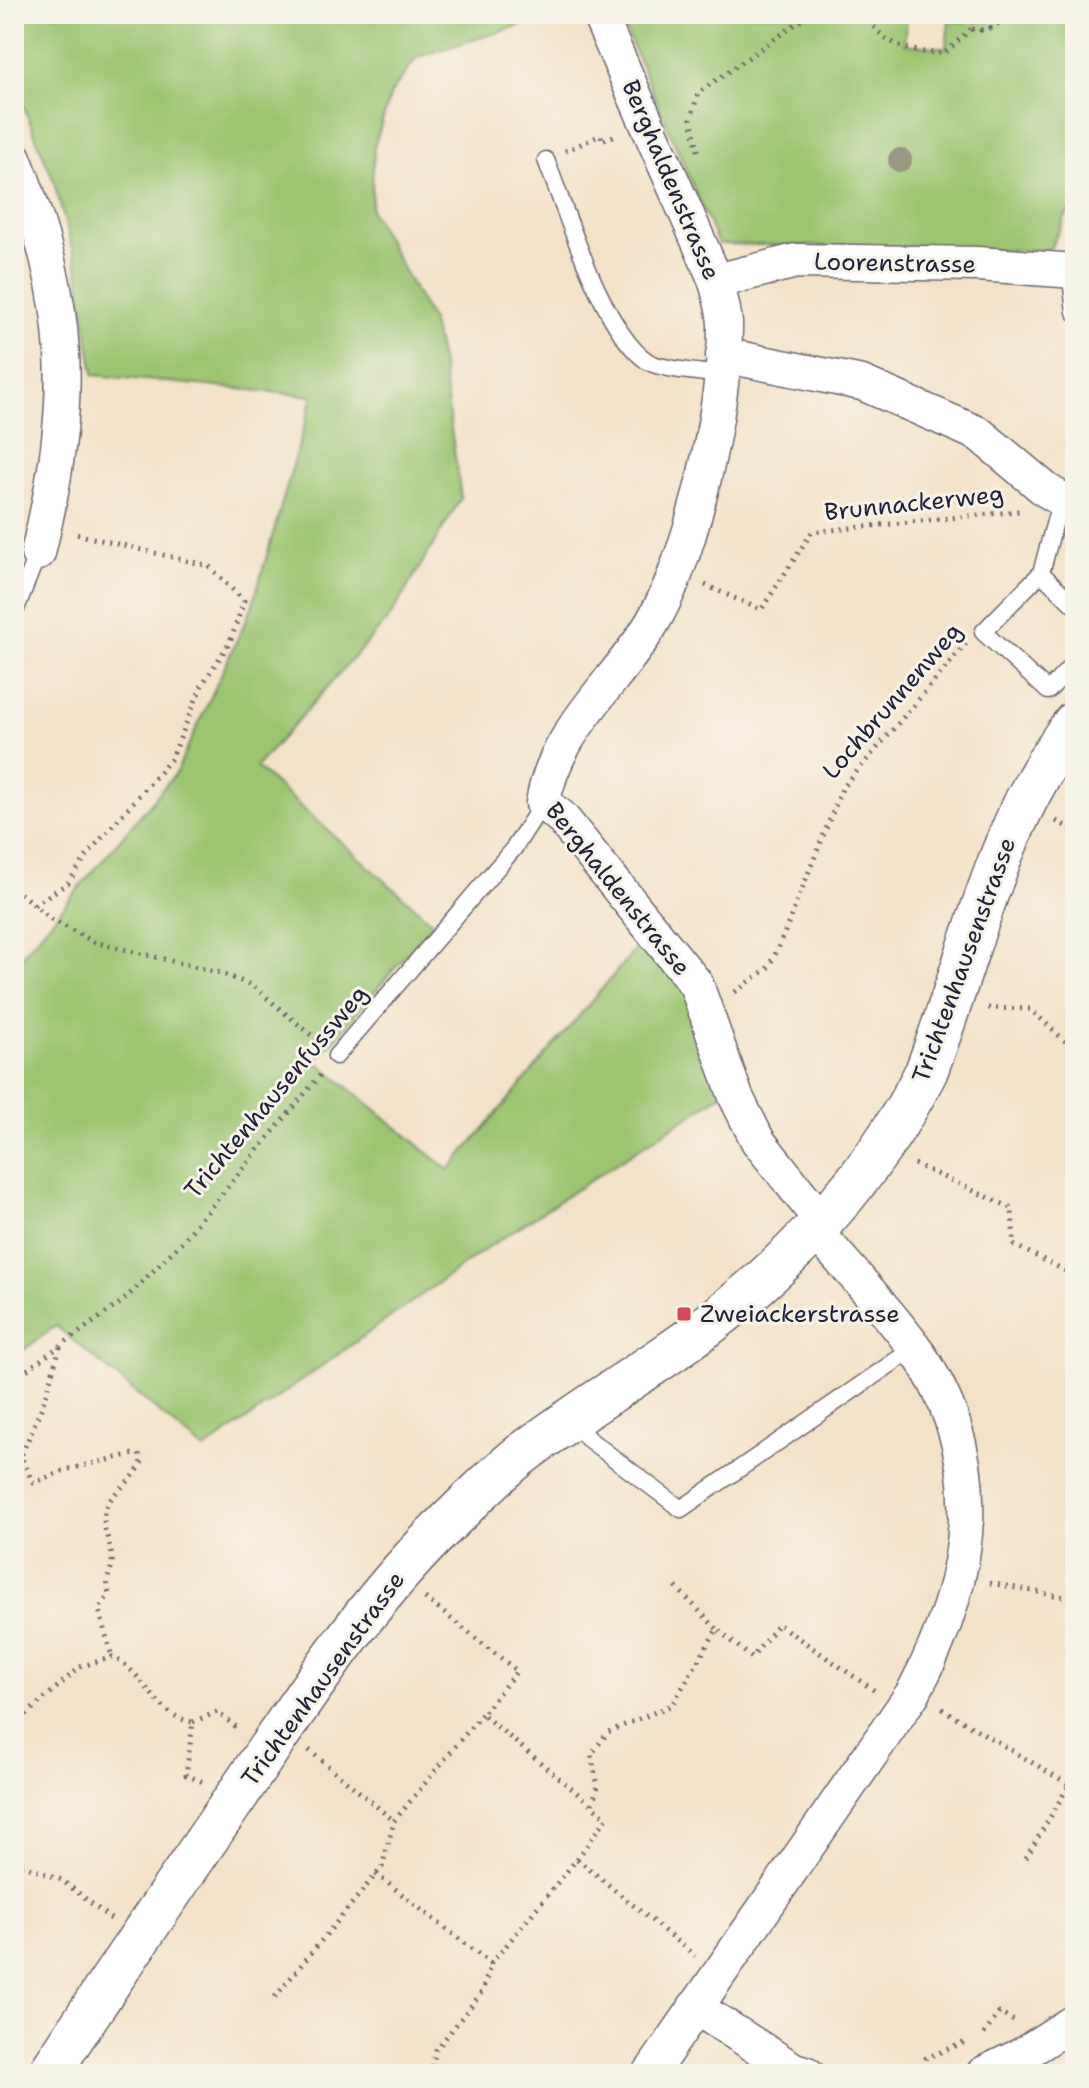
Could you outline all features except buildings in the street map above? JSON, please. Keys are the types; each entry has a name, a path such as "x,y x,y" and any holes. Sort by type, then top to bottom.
{"street":[{"name":"Berghaldenstrasse","path":"599,14 716,281 725,319 722,365 704,483 675,571 650,626 559,748 547,774 543,803 561,817 696,984 736,1097 758,1141 819,1226"},
{"path":"14,158 45,244 62,326 62,436 41,539"},
{"name":"Loorenstrasse","path":"716,281 796,261 978,264 1073,270"},
{"path":"722,365 862,383 979,434 1068,499"},
{"name":"Trichtenhausenstrasse","path":"49,2074 238,1795 397,1576 477,1494 572,1418 690,1338 772,1272 819,1226 880,1149 926,1072 951,1007 1002,851 1040,773 1075,722"},
{"path":"650,2074 908,1701 941,1641 967,1541 964,1469 944,1399 914,1348 819,1226"},
{"path":"695,2007 794,2070 807,2074"},
{"path":"983,2074 1022,2055 1075,2021"}],"lane":[{"path":"546,160 594,281 625,338 649,363 722,365"},
{"path":"1073,270 1075,312"},
{"name":"Lochbrunnenweg","path":"983,632 1041,573 1068,499"},
{"path":"14,614 41,539"},
{"path":"1041,573 1075,606"},
{"path":"983,632 1048,691 1075,662"},
{"name":"Trichtenhausenfussweg","path":"336,1056 514,848 543,803"},
{"path":"572,1418 587,1438 681,1509 914,1348"}],"path":[{"path":"701,161 691,119 698,93 810,14"},
{"path":"864,14 873,28 895,47 927,53 945,53 971,29 974,14"},
{"path":"981,30 984,14"},
{"path":"990,29 993,14"},
{"path":"971,29 990,29 997,24 1001,14"},
{"path":"570,149 601,135"},
{"name":"Brunnackerweg","path":"675,571 761,610 812,532 1047,509 1068,499"},
{"path":"34,905 68,883 92,849 172,758 202,685 230,642 244,601 209,566 41,539"},
{"name":"Lochbrunnenweg","path":"708,1011 767,969 842,789 972,638 983,632"},
{"path":"14,888 34,905 94,942 221,973 253,986 336,1056"},
{"path":"951,1007 1030,1009 1075,1050"},
{"name":"Trichtenhausenfussweg","path":"14,1379 123,1301 182,1242 336,1056"},
{"path":"880,1149 1012,1208 1014,1245 1074,1275 1069,1301 1075,1304"},
{"path":"60,1346 43,1404 21,1456 33,1483 65,1470 129,1455 139,1454 142,1461 139,1471 108,1504 103,1525 113,1560 105,1577 109,1594 99,1610 112,1657"},
{"path":"958,1577 1075,1599"},
{"path":"676,1587 717,1629 752,1658 778,1624 908,1701 1072,1787 1026,1858"},
{"path":"275,1997 382,1867 394,1821 517,1671 416,1590"},
{"path":"592,1804 598,1786 591,1755 608,1732 672,1705 717,1629"},
{"path":"14,1725 80,1667 112,1657 124,1662 174,1719 193,1722 217,1712 228,1721"},
{"path":"430,2074 436,2050 482,1992 491,1964 607,1818 482,1714"},
{"path":"193,1722 186,1775 238,1795"},
{"path":"301,1743 394,1821"},
{"path":"577,1859 718,1974"},
{"path":"14,1862 62,1880 100,1912"},
{"path":"376,1874 491,1964"},
{"path":"919,2074 926,2058 983,2036 999,2013"}],"green space":[{"path":"14,14 558,14 417,57 391,93 374,147 371,211 431,320 441,359 461,498 390,617 256,767 433,923 316,1061 449,1170 649,933 688,988 724,1093 490,1246 204,1450 56,1326 14,1357 14,965 176,773 252,607 313,396 94,375 77,265 53,179 14,83"},
{"path":"619,14 907,14 904,44 946,48 949,20 965,22 966,14 1075,14 1075,211 1068,212 1049,251 718,244"}],"place":[{"name":"Zweiackerstrasse","path":"684,1314"}]}
